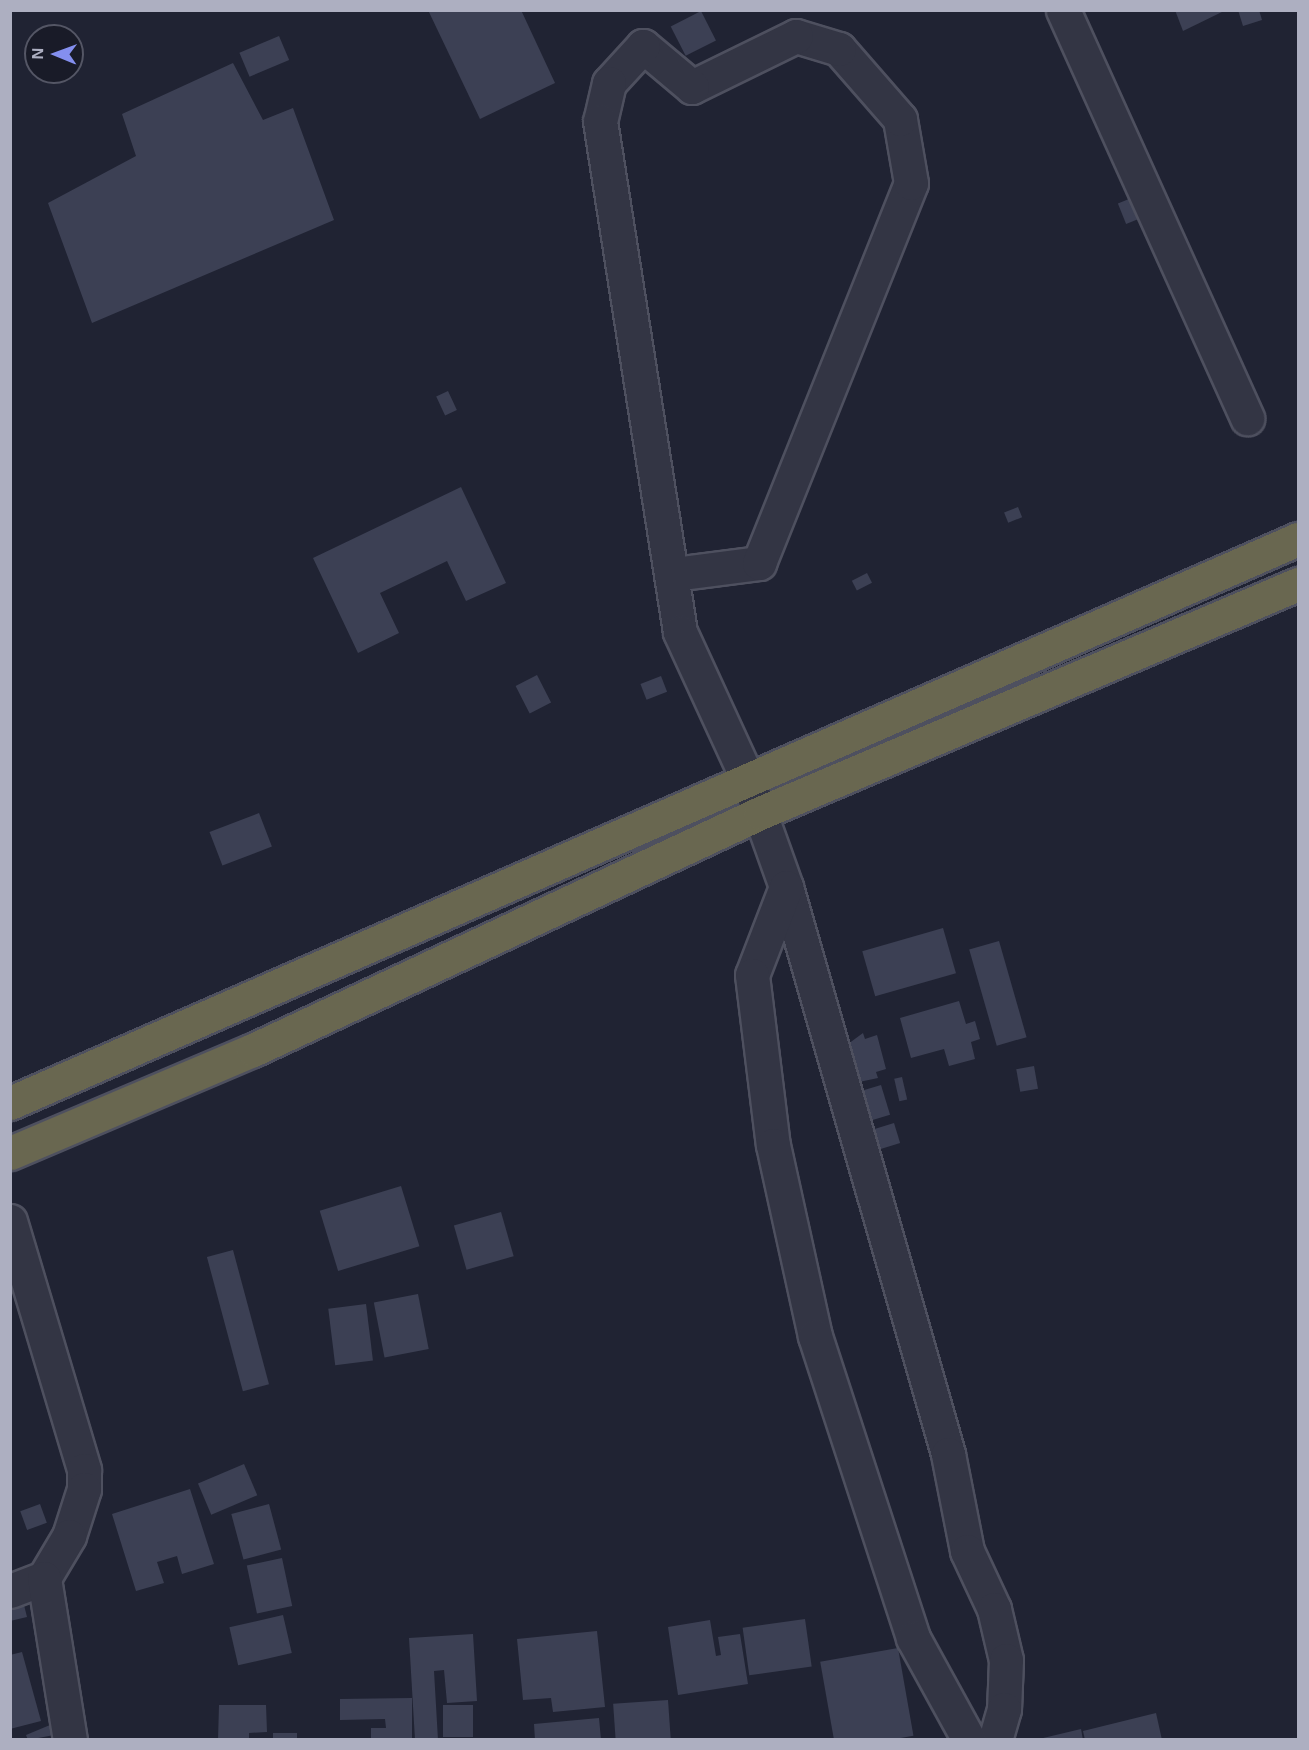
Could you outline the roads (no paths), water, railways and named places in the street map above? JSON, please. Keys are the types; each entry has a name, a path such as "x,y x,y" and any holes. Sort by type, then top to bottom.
{"highway":[{"path":"10,1103 1299,539"},
{"path":"10,1153 253,1050 760,813 1299,584"}],"street":[{"path":"1063,10 1247,418"},
{"path":"674,574 759,563 911,183 900,119 839,49 796,36 692,87 643,46 609,83 600,121 674,574 680,632 748,780 786,887 948,1454 967,1551 994,1609 1006,1660 1004,1709 995,1740"},
{"path":"786,887 752,975 751,1000 778,1168 815,1336 913,1638 969,1740"},
{"path":"10,1221 84,1470 80,1511 44,1578 70,1740"},
{"path":"10,1591 44,1578"}]}
